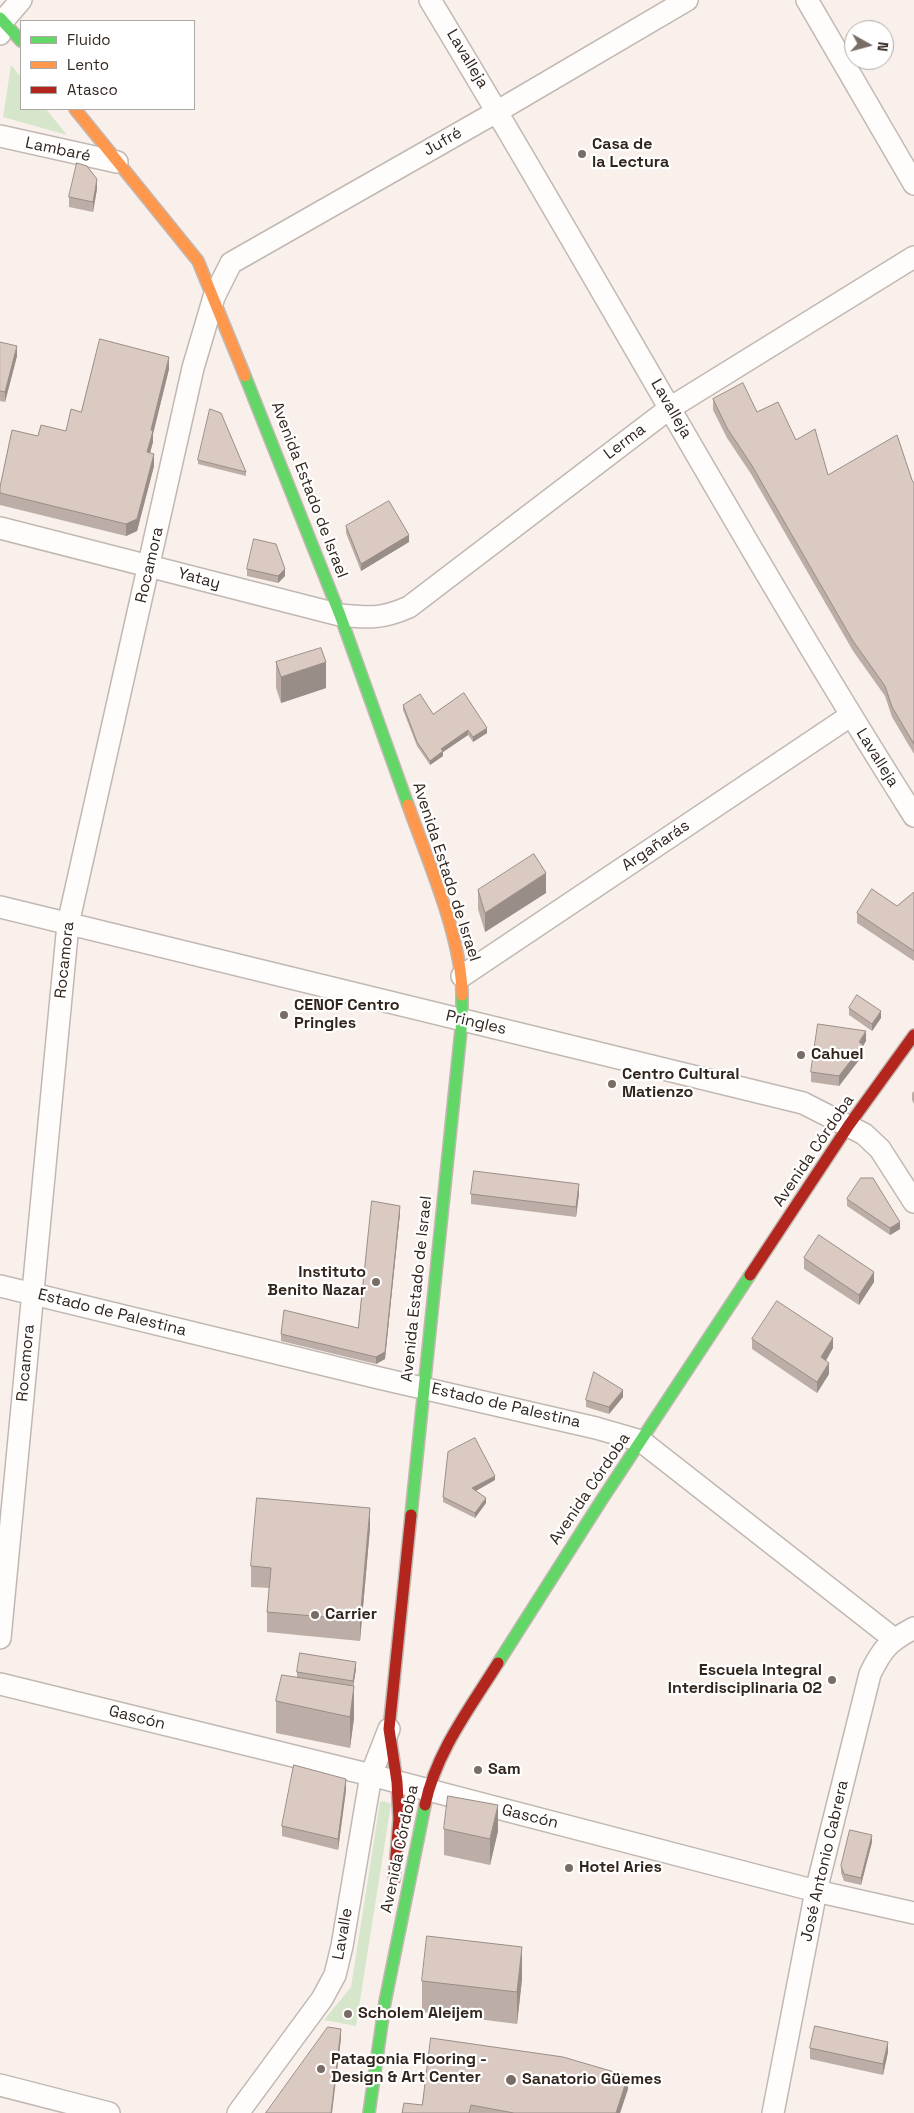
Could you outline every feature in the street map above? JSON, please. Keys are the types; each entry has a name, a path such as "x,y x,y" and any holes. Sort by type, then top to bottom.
{"main road":[{"path":"1,24 20,40"},
{"name":"Avenida Estado de Israel","path":"76,110 198,261 340,615 442,904 462,976 462,1020 389,1729 397,1782"},
{"name":"Avenida Córdoba","path":"369,2113 385,2002 428,1791 444,1747 641,1441 849,1126 914,1035"},
{"name":"Avenida Córdoba","path":"385,2002 399,1819 397,1782"}],"street":[{"path":"1,24 21,0"},
{"name":"Lavalleja","path":"430,0 498,111 850,716 914,816"},
{"name":"Jufré","path":"214,297 231,263 498,111 686,0"},
{"path":"807,0 914,184"},
{"name":"Lambaré","path":"0,136 117,162"},
{"name":"Lerma","path":"340,615 374,619 391,615 409,607 670,408 914,257"},
{"name":"Rocamora","path":"0,1638 68,924 193,368 214,297"},
{"name":"Yatay","path":"0,528 340,615"},
{"name":"Argañarás","path":"462,976 850,716"},
{"name":"Pringles","path":"0,907 803,1103 864,1134 880,1150 914,1202"},
{"name":"Estado de Palestina","path":"0,1286 596,1428 641,1441 894,1639"},
{"name":"José Antonio Cabrera","path":"773,2113 816,1890 870,1674 881,1652 894,1639 914,1628"},
{"name":"Gascón","path":"0,1684 371,1775 816,1890 914,1913"},
{"name":"Lavalle","path":"238,2113 322,1999 335,1975 342,1946 371,1775 389,1729"},
{"path":"0,2085 108,2113"}],"green space":[{"path":"11,65 20,76 20,110 47,110 67,135 3,117"},
{"path":"384,1801 391,1804 356,2026 324,2020 351,1987 380,1802"}],"building":[{"path":"77,163 87,166 97,179 93,202 69,197"},
{"path":"100,339 169,357 147,452 154,454 137,519 126,524 0,493 12,430 38,436 41,425 66,431 71,409 81,412"},
{"path":"0,342 17,346 5,392 0,391"},
{"path":"743,383 757,412 778,402 796,440 815,429 828,475 897,435 914,483 914,744 892,707 885,686 853,641 751,464 727,428 713,399"},
{"path":"210,409 221,413 246,472 198,460"},
{"path":"389,501 409,535 361,564 346,526"},
{"path":"254,539 276,544 285,569 278,576 247,569"},
{"path":"321,648 326,662 281,677 276,662"},
{"path":"464,693 487,728 473,737 468,730 441,749 443,751 430,761 417,742 403,705 420,694 433,714"},
{"path":"534,854 546,873 485,913 478,890"},
{"path":"872,889 897,906 914,892 914,951 857,913"},
{"path":"857,995 881,1011 872,1024 849,1008"},
{"path":"818,1024 866,1031 859,1042 863,1045 839,1076 811,1072"},
{"path":"474,1171 579,1184 576,1207 471,1194"},
{"path":"861,1178 873,1178 900,1222 890,1228 847,1199"},
{"path":"372,1201 400,1206 385,1352 376,1357 281,1334 284,1310 358,1328"},
{"path":"819,1235 874,1272 859,1295 804,1258"},
{"path":"777,1301 833,1338 821,1357 829,1363 817,1382 752,1339"},
{"path":"594,1372 623,1390 609,1407 586,1400"},
{"path":"475,1438 495,1476 472,1488 486,1498 475,1513 443,1497 448,1452"},
{"path":"257,1498 370,1508 360,1620 267,1612 271,1568 251,1566"},
{"path":"300,1653 356,1662 353,1681 297,1672"},
{"path":"282,1675 354,1686 350,1717 276,1701"},
{"path":"294,1765 346,1779 338,1839 282,1826"},
{"path":"448,1796 498,1805 490,1839 444,1829"},
{"path":"850,1830 872,1835 861,1878 844,1874 841,1866"},
{"path":"427,1936 522,1947 517,1992 422,1981"},
{"path":"815,2026 888,2042 883,2064 810,2048"},
{"name":"Patagonia Flooring - Design & Art Center","path":"328,2027 341,2029 331,2113 266,2113"},
{"name":"Sanatorio Güemes","path":"431,2038 563,2057 628,2076 616,2113 514,2113 471,2105 469,2113 402,2113 404,2103 422,2105"}],"traffic: fast":[{"path":"0,18 20,40"},
{"path":"245,376 340,615 408,805"},
{"path":"411,1515 462,1020 462,995"},
{"path":"498,1663 601,1501 750,1275"},
{"path":"369,2113 385,2002 425,1805"}],"traffic: slow":[{"path":"76,110 198,261 245,376"},
{"path":"408,805 450,924 456,949 462,995"}],"traffic: jam":[{"path":"750,1275 849,1125 914,1035"},
{"path":"397,1782 389,1729 411,1515"},
{"path":"425,1805 437,1767 455,1731 498,1663"},
{"path":"394,1880 399,1819 397,1782"}],"place":[{"name":"Casa de la Lectura","path":"582,154"},
{"name":"CENOF Centro Pringles","path":"284,1015"},
{"name":"Cahuel","path":"801,1055"},
{"name":"Centro Cultural Matienzo","path":"612,1084"},
{"name":"Instituto Benito Nazar","path":"376,1282"},
{"name":"Carrier","path":"315,1615"},
{"name":"Escuela Integral Interdisciplinaria 02","path":"832,1680"},
{"name":"Sam","path":"478,1770"},
{"name":"Hotel Aries","path":"569,1868"},
{"name":"Scholem Aleijem","path":"348,2014"},
{"name":"Patagonia Flooring - Design & Art Center","path":"321,2069"},
{"name":"Sanatorio Güemes","path":"511,2080"}]}
